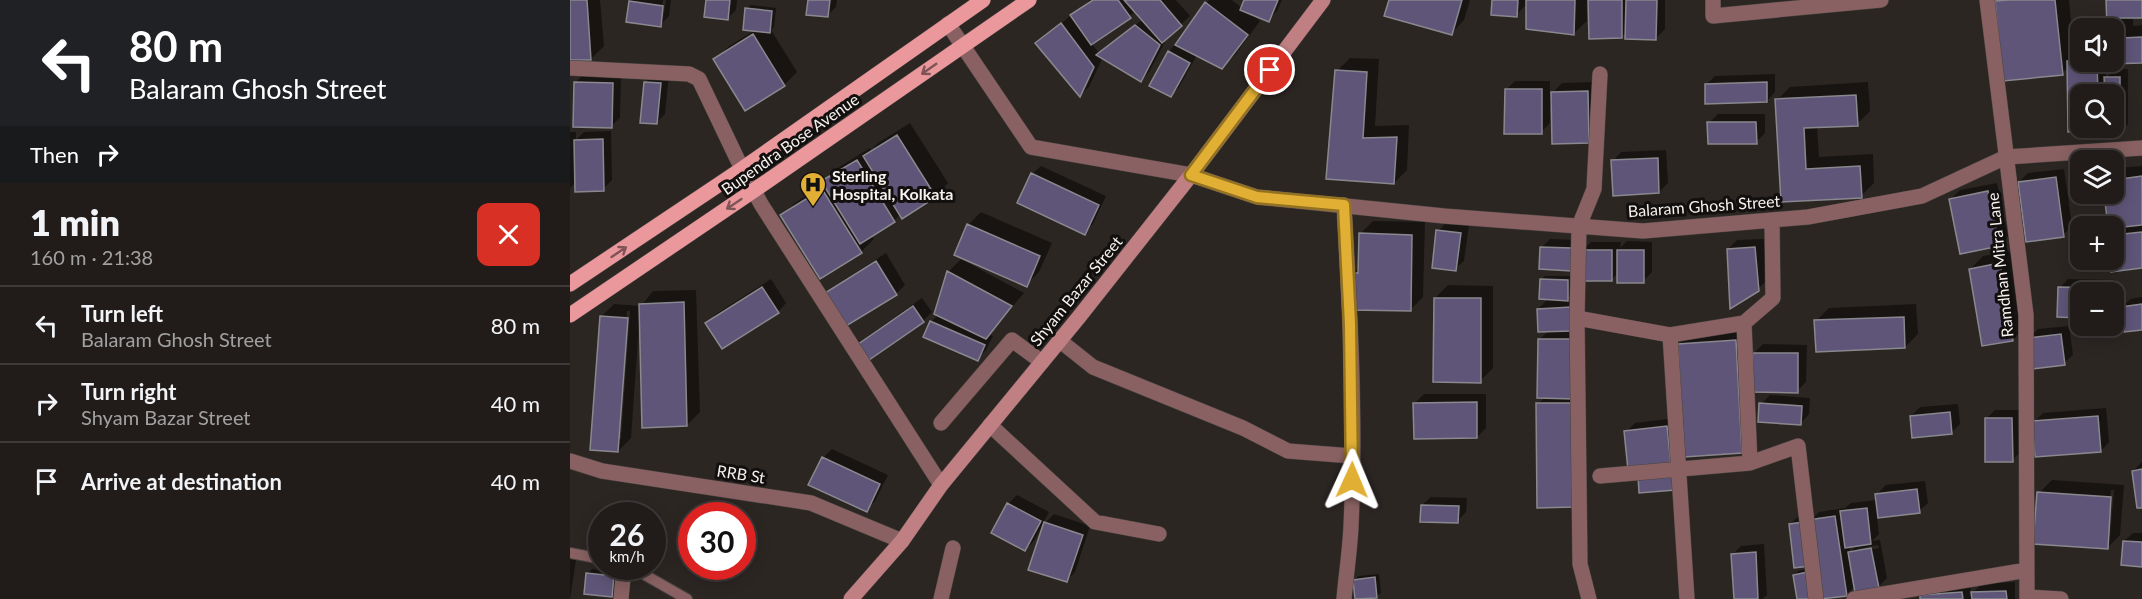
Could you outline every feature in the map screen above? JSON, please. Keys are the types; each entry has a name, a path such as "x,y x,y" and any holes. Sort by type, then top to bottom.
{"main road":[{"name":"Bupendra Bose Avenue","path":"570,315 1029,0"},
{"name":"Bupendra Bose Avenue","path":"570,284 742,169 977,2"}],"street":[{"name":"Shyam Bazar Street","path":"851,599 902,541 941,485 1191,175 1323,0"},
{"path":"1713,0 1713,16 1881,0"},
{"name":"Ramdhan Mitra Lane","path":"1987,0 2026,315 2027,598"},
{"name":"Balaram Ghosh Street","path":"948,24 1032,147 1191,175 1257,197 1444,216 1643,231 1808,217 1922,196 2006,157 2142,148"},
{"path":"570,68 689,74 699,79 753,191 941,485"},
{"path":"1589,599 1580,564 1577,318 1579,226 1594,189 1600,74"},
{"path":"1344,205 1350,324 1352,456 1351,527 1344,599"},
{"path":"1577,318 1670,335 1744,323 1773,298 1772,220"},
{"path":"1744,323 1750,463"},
{"path":"1670,335 1688,599"},
{"path":"941,423 1012,340 1042,362"},
{"path":"1059,340 1093,368 1243,428 1288,451 1352,456"},
{"path":"990,425 1095,522 1159,534"},
{"path":"1600,476 1750,463 1798,446 1816,599"},
{"name":"RRB St","path":"570,461 602,471 811,503 902,541"},
{"path":"941,599 953,548"},
{"path":"1854,599 2027,570"},
{"path":"621,599 623,580"},
{"path":"2027,598 2061,599"}],"lane":[{"path":"570,553 588,556"},
{"path":"654,580 687,599"}],"building":[{"path":"570,0 587,0 591,60 570,60"},
{"path":"706,0 730,0 728,20 704,17"},
{"path":"808,0 830,0 828,17 806,15"},
{"path":"1093,0 1118,0 1131,18 1091,45 1070,15"},
{"path":"1124,0 1160,0 1182,26 1162,43"},
{"path":"1244,0 1278,0 1269,22 1240,10"},
{"path":"1389,0 1462,0 1452,35 1384,16"},
{"path":"1492,0 1518,0 1517,17 1491,15"},
{"path":"1526,0 1575,0 1574,35 1526,29"},
{"path":"1588,0 1622,0 1622,38 1589,39"},
{"path":"1626,0 1657,0 1656,40 1625,39"},
{"path":"2055,0 2063,75 2003,81 1995,1"},
{"path":"2106,0 2142,0 2142,18 2107,18"},
{"path":"629,1 663,6 661,27 626,22"},
{"path":"1205,2 1248,35 1222,69 1175,45"},
{"path":"745,8 772,11 770,33 743,30"},
{"path":"1061,23 1094,67 1080,97 1035,43"},
{"path":"1135,25 1160,45 1141,82 1096,55"},
{"path":"753,34 785,86 745,111 713,59"},
{"path":"2142,37 2142,63 2124,64 2124,38"},
{"path":"1168,51 1190,63 1171,97 1149,86"},
{"path":"2067,61 2070,61 2070,72 2097,72 2098,84 2070,84 2070,132 2068,132"},
{"path":"1335,70 1367,72 1363,138 1397,137 1394,184 1326,179"},
{"path":"2104,77 2120,77 2120,84 2104,84"},
{"path":"574,82 613,83 612,128 573,127"},
{"path":"644,82 661,83 657,124 640,123"},
{"path":"1767,82 1767,102 1705,104 1705,84"},
{"path":"1505,89 1542,89 1542,134 1504,134"},
{"path":"1588,91 1589,143 1552,144 1551,92"},
{"path":"1856,95 1858,126 1804,128 1806,169 1860,166 1862,198 1781,202 1775,99"},
{"path":"1707,122 1756,122 1757,144 1708,144"},
{"path":"897,135 936,197 902,219 863,156"},
{"path":"603,139 604,191 575,192 574,140"},
{"path":"1658,158 1659,193 1613,196 1611,160"},
{"path":"857,160 895,222 860,244 821,181"},
{"path":"1031,173 1099,205 1085,235 1017,203"},
{"path":"2142,176 2142,225 2124,227 2124,216 2107,216 2105,204 2124,204 2124,179"},
{"path":"2056,177 2064,237 2026,242 2018,182"},
{"path":"822,189 862,253 820,279 780,215"},
{"path":"1988,191 2000,246 1960,254 1949,199"},
{"path":"967,224 1040,256 1027,287 954,255"},
{"path":"1436,230 1461,233 1456,271 1432,268"},
{"path":"2142,232 2142,268 2111,272 2111,270 2124,270 2124,234"},
{"path":"1359,233 1412,235 1411,311 1351,310 1352,273 1358,273"},
{"path":"1540,247 1572,248 1571,271 1539,269"},
{"path":"1755,247 1759,291 1730,309 1727,249"},
{"path":"1580,250 1612,250 1612,281 1580,281"},
{"path":"1617,250 1644,250 1644,283 1617,283"},
{"path":"876,261 897,295 846,326 825,293"},
{"path":"2000,263 2013,341 1982,346 1969,269"},
{"path":"947,271 1012,306 986,339 934,314"},
{"path":"1540,279 1568,280 1568,301 1539,299"},
{"path":"762,287 779,313 722,349 705,323"},
{"path":"2058,287 2070,287 2070,318 2057,317"},
{"path":"1434,298 1481,298 1481,383 1433,382"},
{"path":"684,302 687,426 642,428 639,304"},
{"path":"2142,304 2142,330 2124,332 2124,307"},
{"path":"913,306 924,322 869,360 857,345"},
{"path":"1571,307 1572,331 1538,332 1537,309"},
{"path":"600,316 628,318 618,452 590,450"},
{"path":"1904,317 1905,348 1816,352 1814,320"},
{"path":"930,321 985,345 978,361 923,337"},
{"path":"2061,334 2065,365 2032,369 2028,338"},
{"path":"1538,339 1575,339 1574,399 1537,398"},
{"path":"1736,340 1742,453 1684,457 1678,344"},
{"path":"1753,353 1798,353 1798,393 1752,392"},
{"path":"1477,402 1477,438 1414,439 1413,403"},
{"path":"1536,403 1573,403 1573,507 1537,508"},
{"path":"1759,403 1802,406 1801,425 1758,422"},
{"path":"1950,412 1952,434 1912,438 1910,416"},
{"path":"2098,416 2101,452 2035,457 2032,421"},
{"path":"1985,418 2012,418 2013,462 1985,462"},
{"path":"1667,426 1671,465 1628,470 1624,431"},
{"path":"822,457 880,484 867,512 808,485"},
{"path":"2142,469 2142,508 2137,508 2132,471"},
{"path":"1673,472 1675,490 1639,493 1638,475"},
{"path":"1917,489 1920,513 1878,518 1875,494"},
{"path":"2037,492 2111,497 2108,549 2033,544"},
{"path":"1007,503 1041,521 1025,551 991,533"},
{"path":"1421,505 1459,506 1458,523 1420,522"},
{"path":"1867,508 1871,544 1845,548 1840,511"},
{"path":"1835,516 1847,596 1820,599 1808,520"},
{"path":"1044,522 1083,535 1067,582 1028,570"},
{"path":"1804,522 1810,566 1794,568 1789,524"},
{"path":"2123,541 2142,542 2142,567 2121,565"},
{"path":"1871,548 1879,588 1855,593 1848,552"},
{"path":"1756,552 1758,599 1734,599 1731,554"},
{"path":"1808,572 1814,599 1797,599 1793,575"},
{"path":"586,573 588,573 588,580 614,580 612,597 584,594"},
{"path":"1375,577 1377,598 1355,599 1353,580"},
{"path":"2006,591 2007,599 1972,599 1971,592"},
{"path":"1962,592 1963,599 1920,599 1920,595"}],"place":[{"name":"Sterling Hospital, Kolkata","path":"813,208"}],"route":[{"path":"1270,70 1191,175 1257,197 1344,205 1350,324 1352,480"}]}
